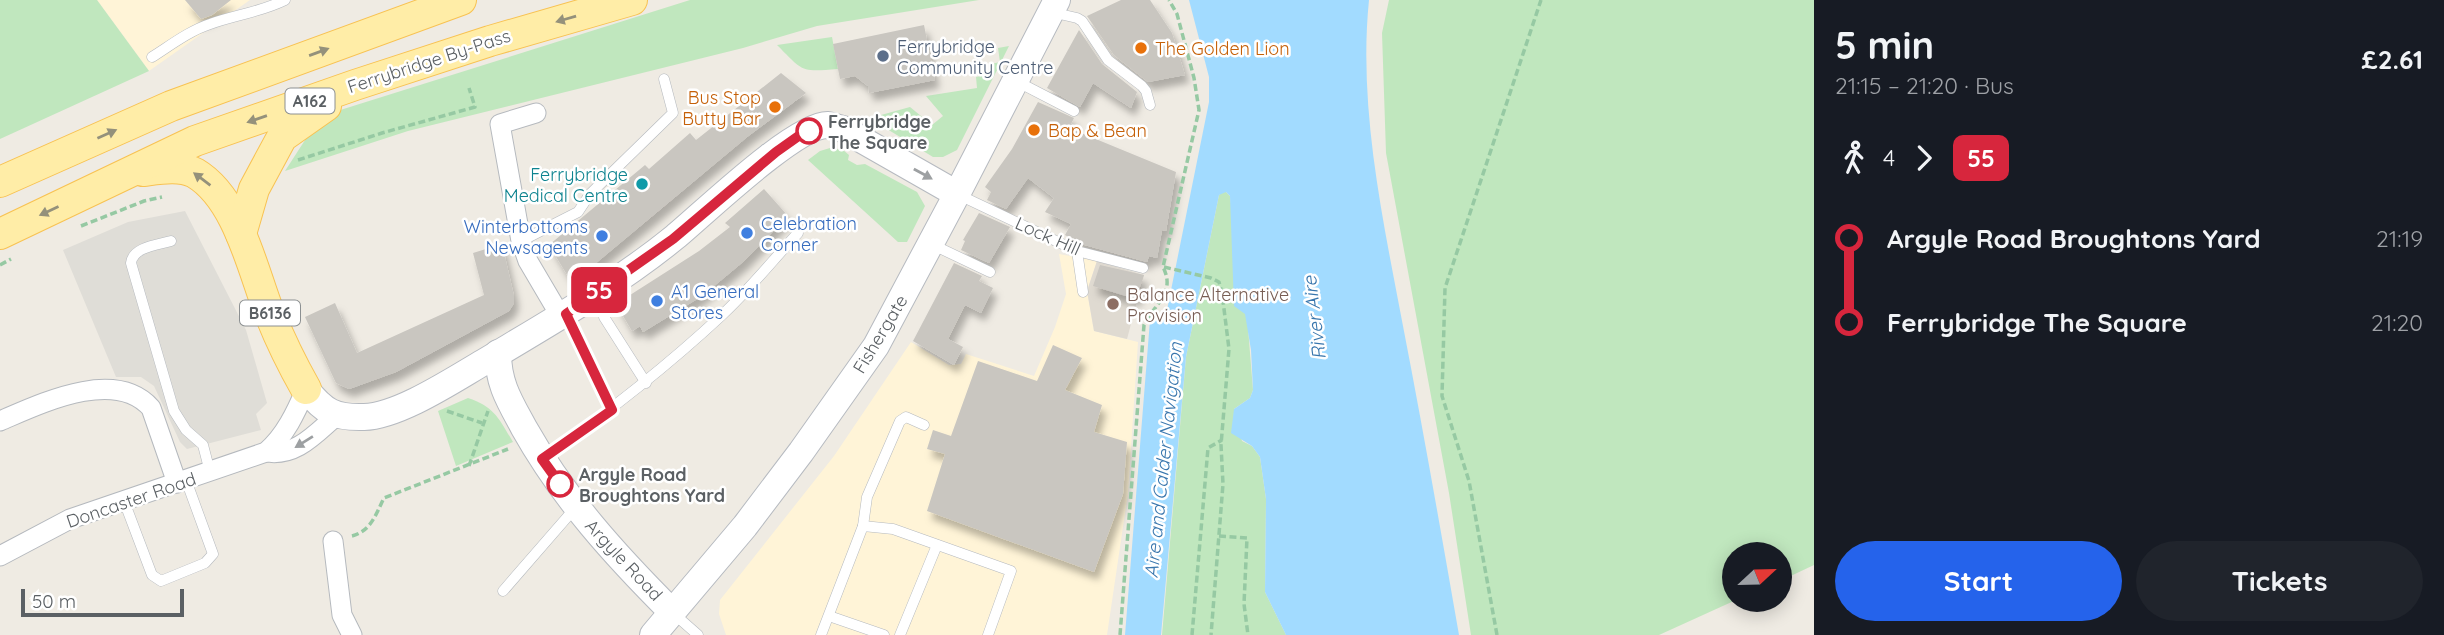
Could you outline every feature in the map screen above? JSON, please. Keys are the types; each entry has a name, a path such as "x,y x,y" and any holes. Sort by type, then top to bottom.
{"main road":[{"name":"A162","path":"0,182 171,106 461,0"},
{"name":"Ferrybridge By-Pass","path":"0,234 195,141 489,41 632,0"},
{"name":"Fishergate","path":"653,635 744,526 801,452 876,346 1054,6"},
{"path":"241,234 254,189 282,137 355,85"},
{"path":"336,416 367,417 398,408 457,378 564,315 673,239 776,152 800,135 826,125 843,130 957,194"},
{"path":"132,172 173,168 193,172 221,197 241,234"},
{"name":"B6136","path":"241,234 271,318 306,389 319,406 336,416"},
{"name":"Argyle Road","path":"498,354 502,396 536,449 600,537 672,612"},
{"path":"457,378 473,379 502,396"}],"street":[{"path":"536,113 500,124 521,241 528,261 564,315"},
{"path":"0,421 55,397 111,389 130,392 142,398 151,408 182,482"},
{"name":"Doncaster Road","path":"0,556 70,519 266,452 288,427 306,389"},
{"name":"Doncaster Road","path":"266,452 278,454 292,450 310,440 336,416"},
{"path":"334,541 342,615 352,635"}],"lane":[{"path":"152,57 192,31 285,0"},
{"path":"1054,6 1087,26 1108,60 1146,91 1150,105"},
{"path":"521,241 578,212 590,194 673,113 664,79"},
{"path":"1016,81 1074,111"},
{"name":"Lock Hill","path":"957,194 1077,251 1143,268"},
{"path":"536,449 612,410 646,383 724,313 798,233"},
{"path":"171,241 136,252 131,263 174,411 186,430 203,445 210,472"},
{"path":"931,244 990,272"},
{"path":"1077,251 1083,292"},
{"path":"564,315 612,410"},
{"path":"604,317 646,383"},
{"path":"821,635 863,526 867,497 900,421 906,418 924,425"},
{"path":"124,501 152,575 161,581 205,563 213,554 182,482"},
{"path":"503,591 576,506"},
{"path":"863,526 893,529 1011,570 988,635"},
{"path":"900,635 937,545"},
{"path":"672,612 698,635"},
{"path":"829,616 884,635"}],"path":[{"path":"1121,635 1144,325 1151,310 1165,297 1168,277 1163,267 1199,110 1195,78 1177,14 1169,0"},
{"path":"1497,635 1469,481 1442,396 1445,288 1541,0"},
{"path":"264,171 382,133 475,107 469,88"},
{"path":"80,226 144,201 169,195"},
{"path":"0,265 22,253"},
{"path":"1168,269 1219,282 1229,349 1222,440 1223,484 1211,635"},
{"path":"469,466 502,396"},
{"path":"1192,635 1208,448 1222,440"},
{"path":"334,541 361,533 372,524 384,498 469,466 536,449"},
{"path":"1219,536 1247,538 1244,604 1248,635"}],"shaded area":[{"path":"97,0 250,0 149,71"},
{"path":"185,211 246,330 267,403 256,414 261,430 187,449 180,442 154,386 141,377 116,377 63,250 128,222"},
{"path":"1059,254 1097,261 1087,291 1094,331 1138,342 1128,493 1107,635 726,635 719,614 720,600 834,456 911,342 949,365 961,364 966,354 1034,376 1066,294"},
{"name":"Balance Alternative Provision","path":"1097,261 1144,275 1127,339 1094,331 1087,291"}],"green space":[{"path":"0,0 97,0 149,71 0,139"},
{"path":"690,0 979,0 817,26 743,48 408,131 285,171 307,137 334,112"},
{"path":"1389,0 1814,0 1814,565 1792,575 1792,542 1722,542 1722,606 1659,635 1471,635 1449,493 1386,153 1382,33"},
{"path":"832,37 838,69 803,68 777,45"},
{"path":"1009,46 957,150 943,157 933,157 887,129 881,115 910,107 932,125 943,116 926,96 977,88 976,77 992,74 991,64 1000,62 998,48"},
{"path":"830,148 843,150 849,155 848,160 857,165 865,164 917,192 925,206 907,242 898,242 808,160 820,151"},
{"path":"1222,192 1230,196 1248,328 1253,390 1250,398 1234,409 1242,441 1252,446 1260,457 1266,499 1265,592 1286,635 1162,635 1186,357 1219,195"},
{"path":"468,398 490,410 500,420 513,442 456,466 438,411"}],"water":[{"path":"1189,0 1369,0 1367,82 1374,164 1459,635 1286,635 1265,592 1266,499 1260,457 1252,446 1231,433 1234,409 1250,398 1253,390 1251,350 1245,314 1234,306 1230,196 1226,192 1219,195 1186,357 1161,635 1125,635 1150,320 1167,310 1209,102 1209,77"}],"building":[{"path":"185,0 231,0 212,15 201,19"},
{"name":"The Golden Lion","path":"1121,0 1150,0 1172,33 1185,75 1148,82 1114,55 1087,16"},
{"name":"Ferrybridge Community Centre","path":"924,25 935,80 869,93 868,86 855,76 840,79 833,44"},
{"path":"1079,30 1102,64 1137,92 1131,108 1093,83 1080,107 1047,88"},
{"path":"781,73 806,93 747,137 572,283 549,245 645,165 649,169 690,133 696,140"},
{"path":"1038,102 1074,118 1069,128 1176,172 1166,231 1162,230 1157,258 1149,256 1147,262 1081,244 1065,235 1071,224 1045,212 1054,198 1028,178 1006,209 987,200 991,192 985,187 1012,149"},
{"path":"764,189 788,216 744,261 702,296 643,332 640,326 632,331 616,304 699,251 730,227 725,223"},
{"path":"979,213 1010,227 989,263 961,250 965,241 963,240"},
{"path":"502,244 514,296 514,303 509,311 396,372 349,389 336,383 305,317 335,303 357,353 484,295 473,253"},
{"path":"954,263 982,276 979,281 993,288 981,313 965,305 948,339 963,347 954,365 913,341"},
{"path":"1100,265 1144,275 1136,299 1093,286"},
{"path":"1053,345 1082,358 1065,390 1102,405 1094,432 1127,442 1123,494 1094,572 927,511 945,454 927,449 933,430 951,436 978,361 1037,381"}],"bus line":[{"name":"55","path":"560,484 542,459 612,410 566,314 673,239 776,152 809,131"}],"place":[{"name":"The Golden Lion","path":"1141,48"},
{"name":"Ferrybridge Community Centre","path":"883,56"},
{"name":"Bus Stop Butty Bar","path":"775,107"},
{"name":"Bap & Bean","path":"1034,130"},
{"name":"Ferrybridge The Square","path":"809,131"},
{"name":"Ferrybridge Medical Centre","path":"642,184"},
{"name":"Celebration Corner","path":"747,233"},
{"name":"Winterbottoms Newsagents","path":"602,236"},
{"name":"A1 General Stores","path":"657,301"},
{"name":"Balance Alternative Provision","path":"1113,304"},
{"name":"Argyle Road Broughtons Yard","path":"560,484"}],"water label":[{"name":"River Aire","path":"1314,318"},
{"name":"Aire and Calder Navigation","path":"1163,460"}]}
